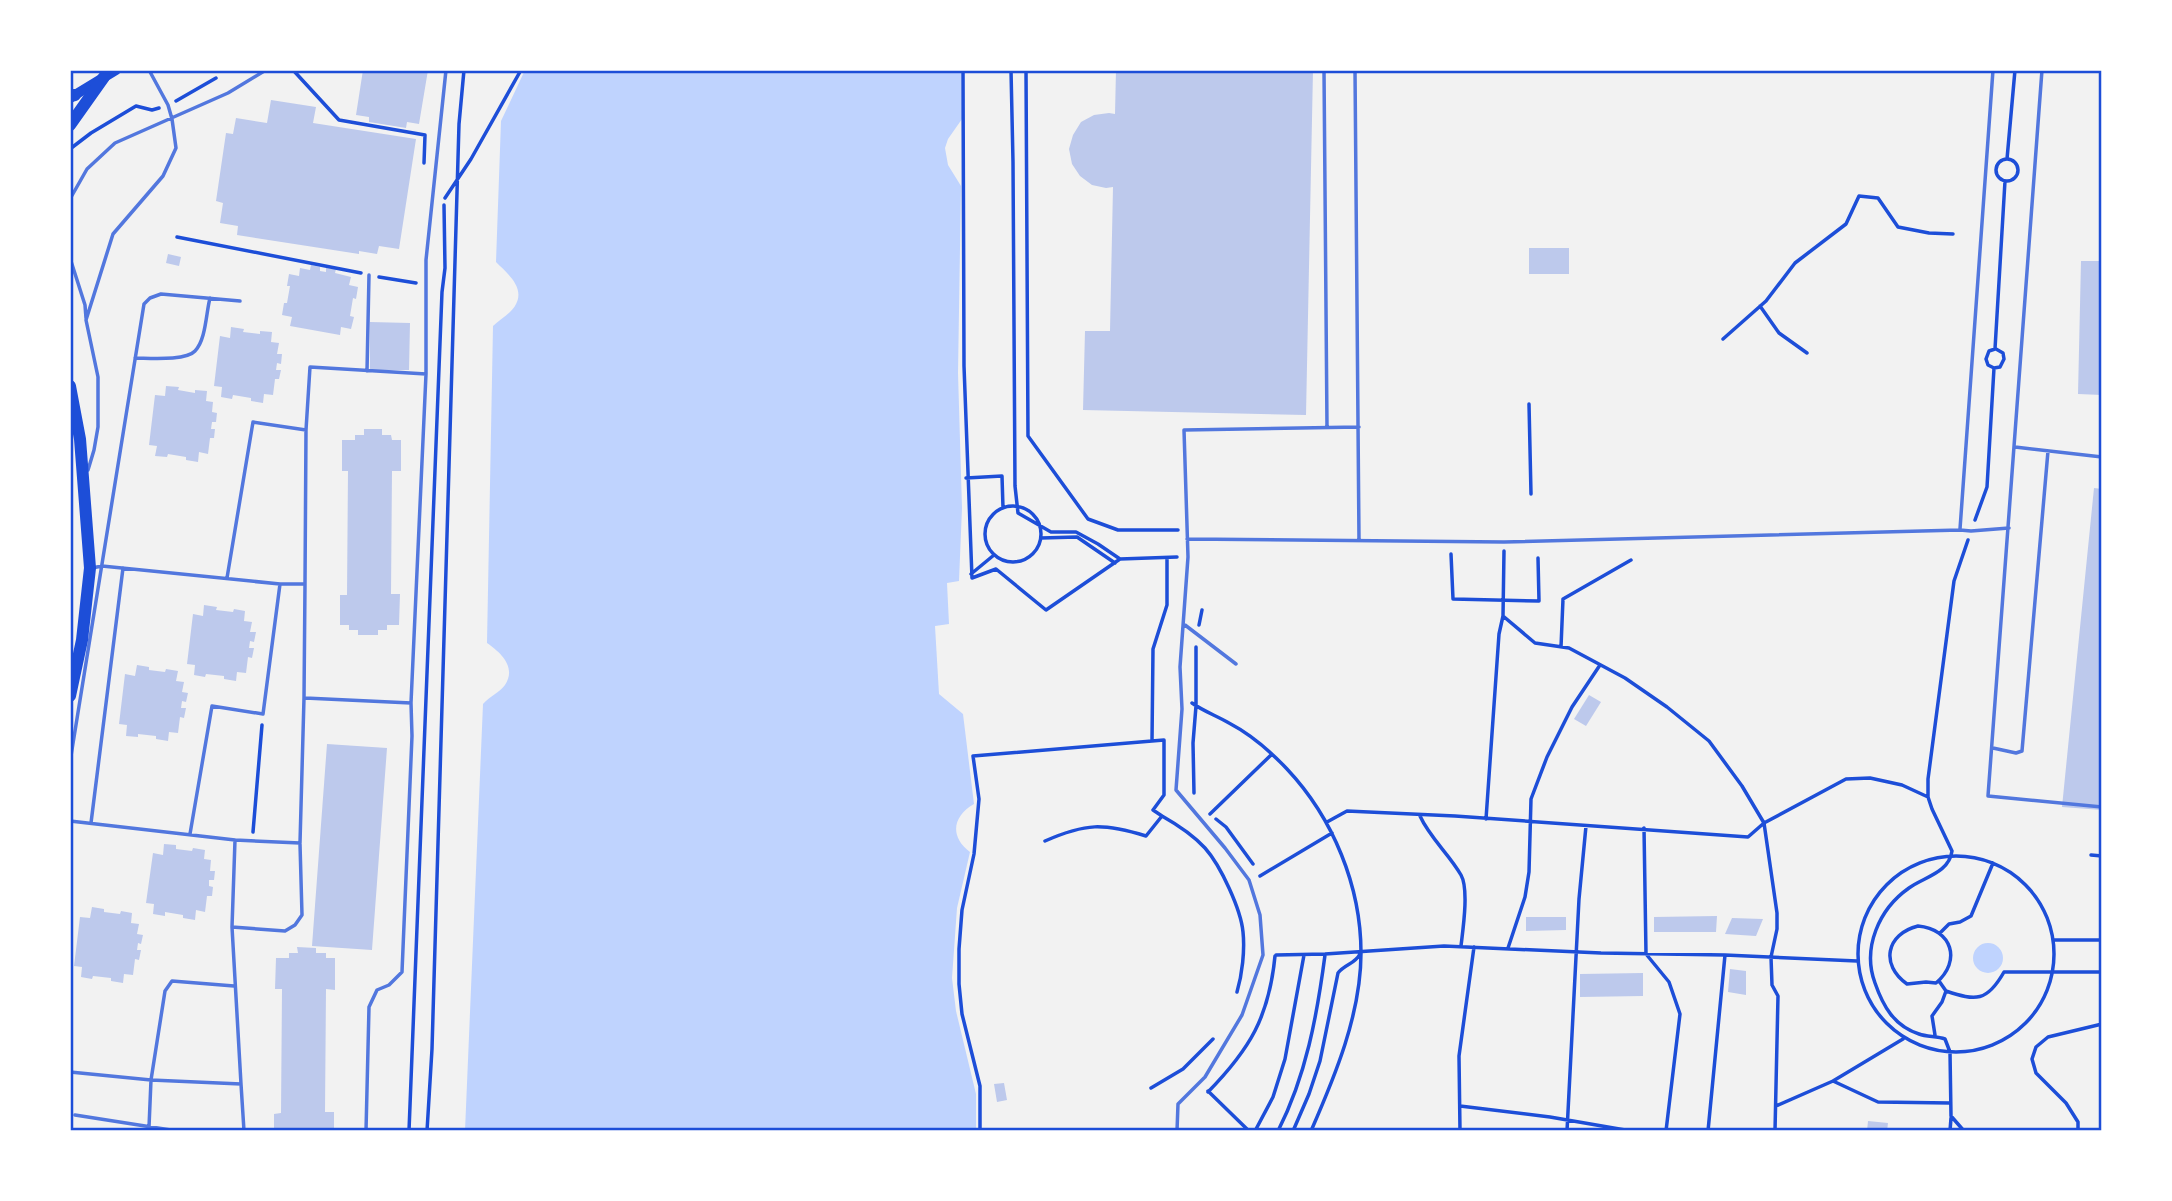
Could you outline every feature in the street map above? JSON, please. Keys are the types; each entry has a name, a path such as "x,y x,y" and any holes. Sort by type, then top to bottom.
{"main road":[{"path":"71,97 116,70"},
{"path":"70,124 104,77"},
{"path":"70,386 80,439 96,567 70,696"}],"lane":[{"path":"86,320 113,234 163,176 176,148 168,105 149,70"},
{"path":"70,199 87,169 115,143 237,89 266,70"},
{"path":"366,1131 369,1007 377,990 389,985 402,972 426,374 426,260 446,70"},
{"path":"1324,70 1327,427"},
{"path":"1355,70 1359,540"},
{"path":"1960,530 1993,70"},
{"path":"2042,70 1988,796 2102,807"},
{"path":"70,258 85,305 97,377 96,438 84,482"},
{"path":"367,370 369,275"},
{"path":"70,761 96,567 144,304 150,298 161,294 240,301"},
{"path":"135,358 186,357 195,351 201,339 209,298"},
{"path":"232,927 285,930 295,925 302,915 300,843 306,430 310,367 426,374"},
{"path":"227,578 253,422 306,430"},
{"path":"1177,1131 1178,1104 1205,1077 1242,1015 1264,956 1260,915 1249,880 1177,790 1182,709 1180,667 1188,557 1184,430 1359,427"},
{"path":"2015,447 2102,457"},
{"path":"1993,748 2020,753 2022,751 2048,451"},
{"path":"1188,539 1504,542 2009,528"},
{"path":"96,567 305,584"},
{"path":"91,823 123,568"},
{"path":"190,834 212,706 263,714 280,584"},
{"path":"1183,625 1236,664"},
{"path":"304,698 411,703"},
{"path":"70,821 234,840 300,843"},
{"path":"234,840 234,986 244,1131"},
{"path":"149,1127 151,1080 166,991 172,981 234,986"},
{"path":"70,1072 151,1080 242,1084"},
{"path":"75,1115 177,1131"}],"path":[{"path":"293,70 339,120 425,135 423,175"},
{"path":"427,1131 432,1049 457,180 464,70"},
{"path":"445,198 521,70"},
{"path":"963,70 964,366 972,578 996,569 1046,611 1118,561 1188,557"},
{"path":"1011,70 1015,486 1018,513 1051,533 1076,532 1098,544 1118,561"},
{"path":"1026,70 1028,436 1088,519 1118,530 1187,530"},
{"path":"2007,159 2015,70"},
{"path":"70,149 136,106 152,110 168,105 216,78"},
{"path":"2007,159 2014,162 2018,171 2015,177 2006,181 1997,175 1996,168 2000,162 2007,159"},
{"path":"1995,349 2006,181"},
{"path":"409,1131 445,268 446,184"},
{"path":"1723,339 1760,306 1796,263 1846,224 1859,196 1878,198 1898,227 1953,234"},
{"path":"177,237 426,285 455,298"},
{"path":"1760,306 1779,333 1807,353"},
{"path":"1994,368 2000,366 2004,359 2003,354 1995,349"},
{"path":"1994,368 1987,362 1986,356 1989,351 1995,349"},
{"path":"1950,1131 1950,1052 1945,1039 1922,1035 1896,1021 1883,1006 1870,970 1872,945 1877,926 1885,911 1910,887 1943,868 1952,855 1928,797 1928,779 1954,581 1987,487 1994,368"},
{"path":"1530,404 1531,494"},
{"path":"967,478 1002,476 1003,508"},
{"path":"1017,507 1003,508 988,520 985,538 994,555 1001,560 1018,561 1033,553 1041,538 1039,527"},
{"path":"1041,538 1077,537 1118,561"},
{"path":"1486,819 1499,634 1503,616 1504,542"},
{"path":"1451,554 1453,598 1539,601 1538,558"},
{"path":"971,574 994,555"},
{"path":"1152,741 1153,649 1167,606 1167,558"},
{"path":"1561,647 1563,599 1631,560"},
{"path":"1503,616 1535,643 1569,648 1625,678 1667,707 1709,741 1742,786 1764,823 1777,913 1772,957 1772,985 1778,996 1775,1131"},
{"path":"1195,652 1193,790 1196,798"},
{"path":"1508,948 1525,897 1529,872 1531,799 1547,757 1566,720 1600,665"},
{"path":"1196,706 1231,723 1287,769 1327,822 1344,861 1353,892 1361,952 1353,1008 1342,1053 1311,1131"},
{"path":"252,841 263,714"},
{"path":"980,1131 980,1086 962,1014 958,949 962,910 974,854 979,799 973,756 1164,740 1164,795 1153,810 1184,829 1207,850 1231,891 1243,932 1240,982 1236,995"},
{"path":"1263,887 1260,876 1242,848 1226,827 1210,814 1271,755"},
{"path":"1327,822 1348,811 1644,828 1748,837 1764,823 1846,779 1870,778 1902,785 1928,797"},
{"path":"1419,815 1427,831 1463,877 1465,912 1461,946"},
{"path":"1045,841 1070,830 1090,826 1116,827 1146,835 1162,816"},
{"path":"1567,1131 1586,825"},
{"path":"1644,828 1646,954 1669,982 1680,1014 1667,1131"},
{"path":"1260,876 1332,833"},
{"path":"1952,855 1977,857 1993,863 2028,888 2049,924 2055,971 2043,1000 2020,1028 1991,1044 1958,1052 1916,1046 1886,1027 1864,996 1857,961 1863,923 1884,890 1917,864 1952,855"},
{"path":"2091,855 2102,856"},
{"path":"1940,933 1949,925 1971,916 1993,863"},
{"path":"1928,927 1945,938 1950,947 1951,958 1949,968 1939,981 1907,984 1893,971 1890,951 1900,934 1908,928 1928,927"},
{"path":"2053,940 2102,940"},
{"path":"1208,1092 1249,1044 1264,1013 1272,984 1274,944"},
{"path":"1275,955 1461,946 1857,961"},
{"path":"1460,1131 1460,1056 1474,947"},
{"path":"1293,1131 1320,1061 1338,973 1343,966 1357,960 1361,952"},
{"path":"1278,1131 1306,1058 1325,954"},
{"path":"1255,1131 1273,1097 1285,1059 1304,955"},
{"path":"1708,1131 1725,955"},
{"path":"1939,981 1946,991 1969,998 1986,994 1996,987 2004,972 2102,972"},
{"path":"1935,1036 1932,1016 1946,991"},
{"path":"2078,1131 2078,1122 2066,1102 2036,1073 2032,1059 2036,1047 2048,1037 2102,1024"},
{"path":"1150,1088 1184,1069 1215,1037"},
{"path":"1775,1106 1833,1081 1904,1038"},
{"path":"1833,1081 1878,1101 1950,1103"},
{"path":"1199,1083 1249,1131"},
{"path":"1460,1106 1550,1117 1631,1131"},
{"path":"1951,1115 1964,1131"}],"water":[{"path":"525,70 961,70 962,119 945,148 948,165 961,186 958,373 962,508 959,581 947,583 949,624 935,626 939,694 963,714 974,804 962,814 956,826 959,839 970,852 957,908 952,978 956,1011 976,1094 976,1131 465,1131 483,704 505,685 509,672 502,655 487,643 493,326 513,309 518,299 517,287 496,262 501,121"},
{"path":"1988,943 1994,944 2002,952 2002,964 1994,972 1988,973 1982,972 1974,964 1973,958 1974,952 1982,944"}],"building":[{"path":"363,70 428,70 419,124 407,122 406,128 369,122 369,117 356,115"},
{"path":"1116,70 1313,70 1306,415 1083,410 1085,331 1110,331 1113,187 1092,185 1080,176 1072,164 1069,149 1081,122 1094,115 1115,114"},
{"path":"271,100 316,107 313,123 416,139 399,249 379,246 377,254 359,251 359,254 237,235 238,226 220,223 223,203 216,201 226,133 233,134 236,118 267,123"},
{"path":"1529,248 1569,248 1569,274 1529,274"},
{"path":"168,254 181,257 179,266 166,263"},
{"path":"2081,261 2102,261 2102,395 2078,394"},
{"path":"311,265 326,272 326,268 336,269 335,273 351,277 349,285 358,287 350,316 354,317 351,329 341,327 340,335 290,326 292,317 282,315 290,286 287,286 289,274 299,276 300,268 310,270"},
{"path":"370,322 410,323 409,370 370,370"},
{"path":"231,327 244,329 243,332 272,332 271,342 279,343 277,354 282,354 281,364 277,363 276,370 281,370 279,379 275,379 273,395 264,394 263,403 233,395 232,399 221,397 222,387 214,386 220,336 230,338"},
{"path":"166,386 195,393 195,390 207,391 206,401 213,402 212,412 217,413 216,422 212,422 211,429 215,429 214,438 210,438 208,454 199,452 198,462 168,454 167,457 155,456 157,446 149,445 155,395 165,396"},
{"path":"364,429 382,429 382,435 391,435 392,440 401,440 401,471 392,471 391,594 400,594 399,625 387,625 387,630 378,630 378,635 358,635 358,630 349,630 349,625 340,625 340,595 347,595 348,471 342,471 342,440 355,440 355,435 364,435"},
{"path":"2094,488 2102,489 2102,810 2062,807"},
{"path":"204,605 217,607 216,610 245,611 244,621 252,622 250,632 256,632 254,642 250,641 249,648 254,648 252,658 248,657 246,673 237,672 236,681 224,679 224,676 194,675 195,665 187,664 193,614 203,616"},
{"path":"137,665 149,667 149,670 178,671 176,681 184,682 182,692 188,693 186,702 182,701 181,708 186,708 184,718 180,717 178,733 169,732 168,741 156,739 156,736 126,736 127,725 119,724 125,674 135,676"},
{"path":"1589,695 1601,702 1586,726 1574,719"},
{"path":"327,744 387,748 372,950 312,946"},
{"path":"164,844 176,845 176,849 205,850 204,859 211,860 210,871 215,871 214,880 209,880 209,886 213,887 212,896 207,896 205,912 196,910 195,920 165,912 165,916 153,914 154,904 146,903 153,853 163,855"},
{"path":"92,907 104,909 104,912 132,913 131,923 139,924 137,934 143,935 141,944 138,943 137,950 141,950 139,960 135,959 133,975 124,974 123,983 111,981 111,978 81,977 82,967 74,966 80,917 90,918"},
{"path":"1717,916 1716,932 1654,932 1654,917"},
{"path":"1526,917 1566,917 1566,930 1526,931"},
{"path":"1732,918 1763,919 1756,936 1725,934"},
{"path":"297,947 316,948 316,953 326,953 326,958 335,958 335,990 326,989 325,1112 334,1112 334,1131 274,1131 274,1114 281,1113 282,989 275,989 276,958 289,958 289,953 298,953"},
{"path":"1730,969 1746,971 1746,995 1728,992"},
{"path":"1643,973 1643,996 1580,997 1580,974"},
{"path":"1004,1083 1007,1100 997,1102 994,1084"},
{"path":"1868,1121 1888,1123 1887,1131 1867,1131"}]}
